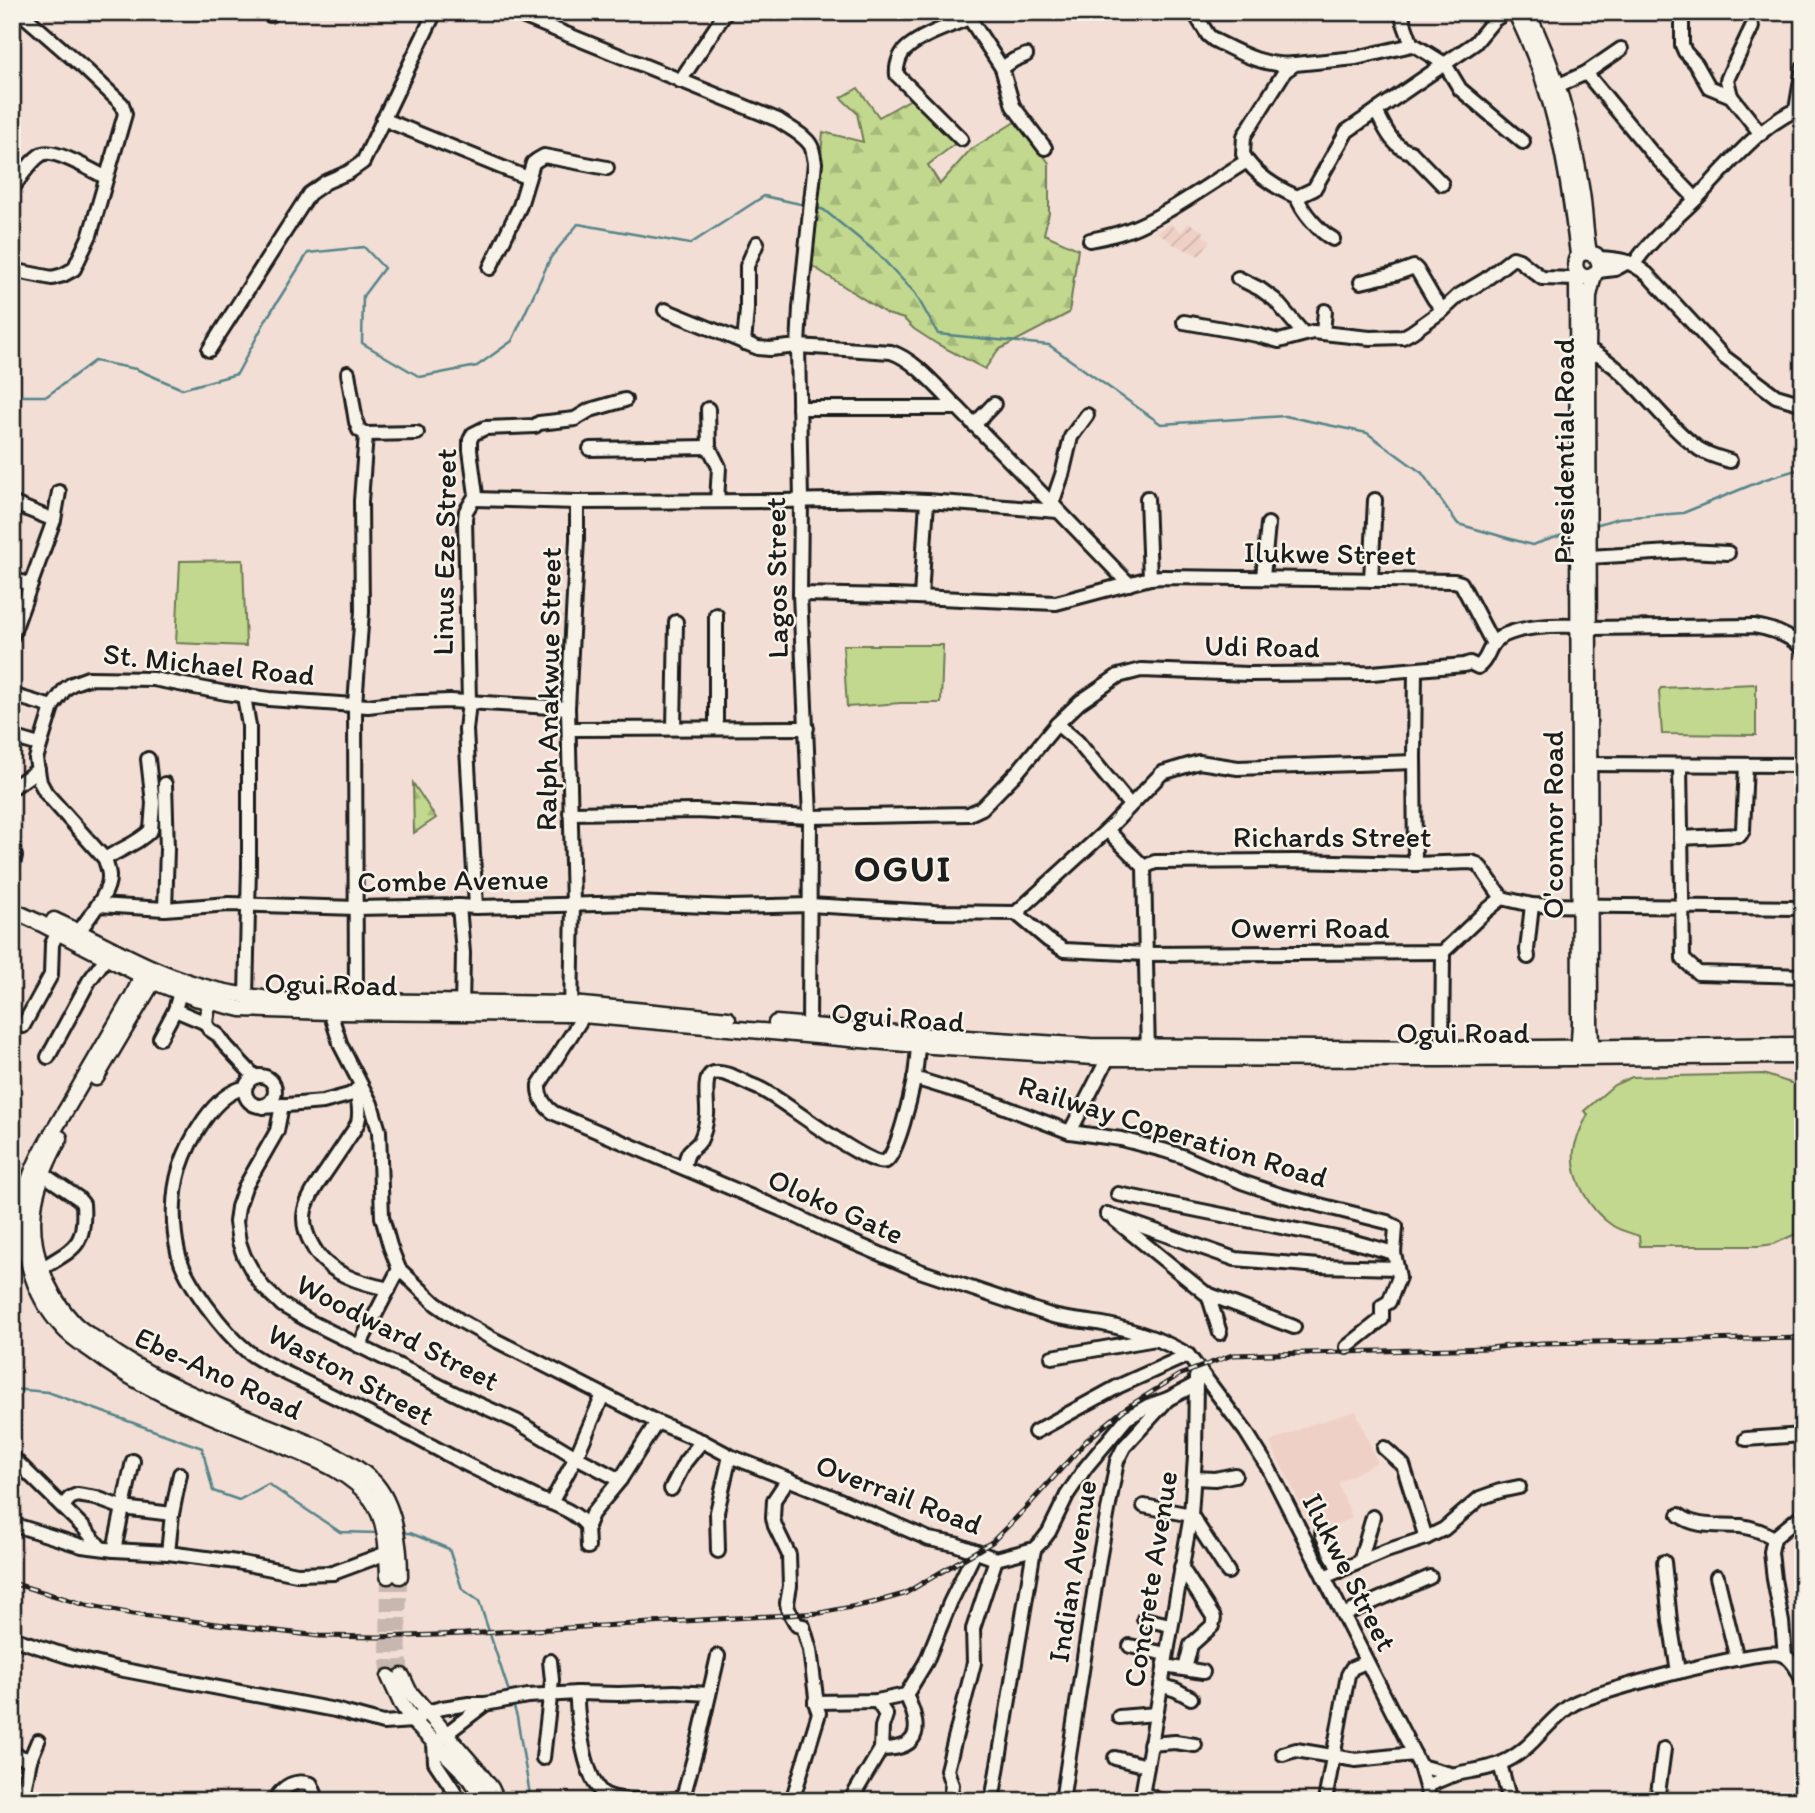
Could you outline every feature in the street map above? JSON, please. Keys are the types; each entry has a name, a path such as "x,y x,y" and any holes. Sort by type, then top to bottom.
{"main road":[{"name":"Presidential Road","path":"1515,12 1538,64 1558,128 1588,266"},
{"name":"Presidential Road","path":"1527,12 1557,86 1566,118 1577,167 1588,266 1590,296 1585,339 1584,626"},
{"name":"O'connor Road","path":"1584,626 1585,1053"},
{"name":"Ogui Road","path":"12,901 79,932 180,992 241,1009 330,1012 462,1007"},
{"name":"Ogui Road","path":"12,910 106,958 150,974 246,997 576,1011 1108,1058 1148,1052"},
{"name":"Ebe-Ano Road","path":"150,974 43,1174 34,1203 36,1251 41,1269 55,1298 71,1320 117,1354 163,1381 339,1458 372,1480 384,1497 390,1534"},
{"name":"Ebe-Ano Road","path":"150,974 37,1160 28,1183 25,1192 23,1241 37,1290 68,1334 129,1377 172,1399 317,1460 354,1481 373,1502 390,1534"},
{"path":"1560,1048 1585,1024 1609,1047"},
{"name":"Ogui Road","path":"919,1040 1053,1044 1148,1052 1803,1056"},
{"name":"Ogui Road","path":"1442,1054 1560,1048 1585,1053 1609,1047 1803,1045"},
{"path":"390,1534 394,1576 387,1553 390,1534"},
{"path":"485,1801 440,1739 426,1712 395,1677 401,1703 413,1721 440,1739 491,1788 497,1801"}],"street":[{"path":"209,350 301,204 316,188 363,162 435,12"},
{"path":"512,12 680,81 726,12"},
{"path":"1194,12 1214,40 1260,62 1281,66 1356,58 1412,46 1421,49 1445,64 1460,89 1523,142"},
{"path":"1399,12 1412,46"},
{"path":"1297,197 1314,189 1347,131 1475,43 1494,20 1506,12"},
{"path":"1682,12 1682,45 1685,52 1696,64 1709,87 1731,96"},
{"path":"12,25 23,13 124,107 124,118 90,235 74,269 52,278 16,271"},
{"path":"961,139 897,75 896,69 905,49 967,15 1002,68 1013,106 1045,148"},
{"path":"1752,27 1727,80 1731,96 1761,134"},
{"path":"1557,86 1586,73 1621,49"},
{"path":"1002,68 1026,55"},
{"path":"1290,67 1244,136 1243,153 1252,168 1297,197"},
{"path":"1184,322 1279,341 1303,334 1322,333 1370,338 1403,337 1513,258 1542,278 1588,266 1619,268 1631,263 1761,134 1786,114 1799,109 1803,68"},
{"path":"1586,73 1652,153 1696,199"},
{"name":"Lagos Street","path":"680,81 778,120 810,144 815,163 798,346 800,594 810,817 809,1031"},
{"path":"1376,111 1386,131 1399,147 1411,152 1442,184"},
{"path":"383,119 528,178"},
{"path":"12,189 33,163 46,153 52,153 105,177"},
{"path":"490,268 520,206 533,163 544,156 607,168"},
{"path":"1090,240 1138,226 1247,160"},
{"path":"1297,197 1298,203 1311,220 1333,239"},
{"path":"744,344 747,266 757,243"},
{"path":"1631,263 1647,274 1724,357 1776,396 1803,404"},
{"path":"1361,282 1414,267 1443,310"},
{"path":"1238,278 1275,300 1303,334"},
{"path":"665,310 758,348 798,346 891,352 900,355 933,383 1129,584"},
{"path":"1322,333 1325,311"},
{"path":"1585,339 1680,433 1702,451 1730,461"},
{"path":"348,373 357,428 366,434 418,433"},
{"name":"Linus Eze Street","path":"476,907 466,730 469,702 465,519 476,491 470,440 478,430 485,428 535,426 539,423 575,419 590,410 625,400"},
{"path":"974,425 994,404"},
{"path":"799,408 958,408"},
{"path":"708,409 709,447 719,467 717,501"},
{"path":"1055,507 1071,437 1087,415"},
{"path":"356,1001 355,704 362,612 361,501 366,434"},
{"path":"590,449 709,447"},
{"path":"12,636 54,520 59,492"},
{"path":"1147,498 1150,578"},
{"path":"475,499 577,502 881,499 1055,507"},
{"path":"1371,580 1375,500"},
{"path":"921,597 927,501"},
{"name":"Ralph Anakwue Street","path":"576,1011 568,708 577,502"},
{"path":"12,503 54,520"},
{"path":"1263,578 1268,524"},
{"path":"1585,558 1687,551 1728,553"},
{"name":"Ilukwe Street","path":"800,594 1056,603 1150,578 1454,581 1461,583 1493,644"},
{"path":"12,579 31,585"},
{"path":"716,615 716,728"},
{"path":"674,728 676,622"},
{"name":"Udi Road","path":"810,817 944,816 968,814 982,808 1080,702 1118,676 1141,670 1249,674 1372,673 1470,663 1478,667 1493,644 1504,635 1517,631 1584,626 1754,626 1786,635 1803,649"},
{"path":"1415,670 1415,864"},
{"name":"St. Michael Road","path":"38,770 36,759 52,707 61,692 84,679 97,677 158,679 269,699 368,706 469,702 568,708"},
{"path":"12,695 52,707"},
{"path":"244,695 249,726 246,997"},
{"path":"1057,724 1077,740 1130,805"},
{"path":"570,729 807,728"},
{"path":"12,737 40,746"},
{"path":"148,759 161,789 167,849 165,909"},
{"path":"809,905 933,912 1016,913 1107,830 1162,773 1199,762 1238,768 1414,762"},
{"path":"1584,764 1803,765"},
{"path":"1680,765 1683,959 1698,973 1803,976"},
{"path":"1681,838 1740,835 1743,830 1746,765"},
{"path":"12,788 38,770 46,793 105,859 109,879 98,905 79,932"},
{"path":"105,859 148,834 161,789"},
{"path":"570,813 676,810 810,817"},
{"path":"1107,830 1144,867 1148,1052"},
{"path":"12,843 15,856 12,867"},
{"name":"Richards Street","path":"1144,867 1155,862 1471,862 1477,864 1502,898"},
{"path":"1442,1054 1443,952 1502,898 1532,905 1803,908"},
{"name":"Combe Avenue","path":"98,905 165,909 248,904 356,908 635,903 730,907 809,905"},
{"path":"1528,957 1532,905"},
{"path":"459,906 463,953 462,1007"},
{"name":"Owerri Road","path":"1016,913 1048,940 1065,950 1146,954 1443,952"},
{"path":"23,1026 51,975 51,947 58,932"},
{"path":"48,1057 89,981 106,958"},
{"path":"160,1038 175,1010 180,992"},
{"path":"209,1001 206,1023 209,1029 218,1035 249,1083 246,1098 253,1106 323,1102 360,1089"},
{"path":"175,1010 206,1023"},
{"name":"Oloko Gate","path":"576,1011 540,1082 539,1091 543,1102 554,1113 919,1271 1053,1316 1102,1324 1156,1339 1191,1359 1201,1380"},
{"path":"330,1012 360,1089 372,1104 379,1131 382,1217 399,1269 359,1346"},
{"path":"684,1167 687,1154 698,1145 704,1133 708,1106 707,1080 711,1074 716,1073 731,1075 766,1092 844,1143 874,1160 883,1162 894,1153 914,1078 919,1040"},
{"path":"1070,1132 1108,1058"},
{"path":"249,1083 263,1076 268,1078 282,1105"},
{"name":"Railway Coperation Road","path":"914,1078 989,1101 1070,1132 1121,1139 1163,1150 1280,1195 1387,1222 1396,1227 1394,1253"},
{"name":"Waston Street","path":"249,1083 211,1110 195,1134 177,1178 174,1230 178,1255 190,1281 215,1316 232,1336 257,1358 474,1468 572,1513 587,1526"},
{"path":"263,1107 273,1100 275,1088"},
{"path":"360,1089 357,1125 309,1197 303,1222 309,1241 327,1266 350,1278 388,1289"},
{"name":"Woodward Street","path":"282,1105 277,1131 245,1187 237,1207 236,1222 239,1242 254,1274 274,1298 309,1321 516,1421 620,1480"},
{"path":"41,1269 76,1246 84,1229 83,1204 43,1174"},
{"path":"1118,1194 1351,1241 1394,1253 1399,1277 1389,1302 1382,1306 1382,1319 1347,1347"},
{"path":"1294,1327 1208,1294 1107,1214 1236,1259 1319,1266 1397,1268"},
{"name":"Overrail Road","path":"399,1269 422,1293 459,1320 603,1395 730,1456 929,1539 955,1544 996,1559 1034,1549"},
{"path":"1208,1294 1220,1333"},
{"path":"1052,1357 1156,1339"},
{"path":"1035,1432 1119,1386 1191,1359"},
{"name":"Ilukwe Street","path":"1201,1380 1246,1432 1269,1469 1417,1760 1430,1801"},
{"name":"Indian Avenue","path":"1062,1801 1117,1461 1124,1447 1168,1399 1201,1380"},
{"name":"Concrete Avenue","path":"1141,1797 1191,1515 1201,1380"},
{"path":"551,1503 576,1457 603,1395"},
{"path":"992,1801 1034,1549 1049,1532 1067,1494 1086,1467 1127,1418 1168,1399"},
{"path":"588,1547 587,1526 592,1514 620,1480 657,1422"},
{"path":"1746,1440 1803,1435"},
{"path":"671,1489 685,1462 702,1441"},
{"path":"1384,1448 1403,1465 1426,1538"},
{"path":"718,1551 717,1512 730,1456"},
{"path":"12,1457 63,1506 100,1547"},
{"path":"114,1550 133,1461"},
{"path":"167,1553 180,1474"},
{"path":"1194,1478 1215,1479 1235,1475"},
{"path":"789,1479 774,1500 773,1518 789,1555 790,1586 786,1603 797,1625 803,1626 810,1650 815,1702 819,1713 792,1801"},
{"path":"1324,1577 1386,1551 1426,1538 1444,1529 1480,1498 1519,1487"},
{"path":"63,1506 77,1495 123,1508 172,1514"},
{"path":"1144,1506 1191,1515 1228,1572"},
{"path":"1803,1514 1774,1538 1771,1558 1791,1656 1803,1682"},
{"path":"1679,1515 1686,1521 1697,1524 1742,1526 1774,1538"},
{"path":"1360,1562 1373,1517"},
{"path":"12,1524 73,1544 237,1562 297,1574 332,1573 387,1553"},
{"path":"1322,1534 1339,1571"},
{"path":"815,1702 877,1701 905,1695 926,1662 975,1552"},
{"path":"950,1801 952,1785 947,1770 974,1663 973,1629 996,1559"},
{"path":"1664,1562 1678,1672"},
{"path":"1181,1567 1214,1618 1212,1626 1191,1645 1185,1669"},
{"path":"1343,1615 1430,1577"},
{"path":"1717,1577 1737,1658"},
{"path":"1144,1619 1170,1625"},
{"path":"12,1639 70,1657 165,1679 335,1710 383,1723 413,1721 426,1712 528,1696 577,1693 709,1694"},
{"path":"1130,1646 1185,1669 1203,1672"},
{"path":"1426,1786 1454,1775 1509,1760 1530,1745 1557,1716 1574,1703 1587,1698 1737,1658 1774,1653 1791,1656"},
{"path":"577,1693 579,1734 595,1784 601,1793 614,1798 682,1800 718,1656"},
{"path":"543,1758 552,1680 550,1661"},
{"path":"1325,1801 1348,1675 1352,1668 1366,1662"},
{"path":"1161,1685 1191,1698"},
{"path":"881,1749 892,1749 911,1742 917,1732 913,1709 905,1695"},
{"path":"850,1801 881,1749 882,1727 886,1715 877,1701"},
{"path":"451,1801 455,1792 435,1762 440,1739 485,1704"},
{"path":"1119,1717 1156,1714"},
{"path":"22,1801 30,1760 38,1741"},
{"path":"1150,1744 1175,1742 1195,1745"},
{"path":"1657,1801 1664,1749"},
{"path":"1283,1754 1296,1750 1356,1760 1417,1760 1454,1775"},
{"path":"12,1754 30,1760"},
{"path":"1115,1758 1147,1766"},
{"path":"1500,1764 1510,1801"},
{"path":"274,1801 279,1792 300,1781 311,1784 318,1801"},
{"path":"1141,1797 1161,1801"}],"shaded area":[{"path":"1189,223 1204,232 1203,236 1210,240 1200,256 1173,244 1157,232 1171,224 1181,232"},
{"path":"1356,1411 1377,1462 1338,1483 1352,1518 1315,1534 1270,1442 1310,1425"}],"green space":[{"path":"858,88 879,117 913,98 956,143 928,165 940,184 970,150 1018,120 1049,163 1049,213 1044,234 1078,249 1069,313 998,350 985,369 937,344 904,319 887,314 811,265 823,132 863,142 857,113 841,98"},
{"path":"243,560 246,646 176,643 180,561"},
{"path":"843,645 943,645 941,703 847,707"},
{"path":"1756,684 1756,735 1662,734 1661,688"},
{"path":"413,783 436,818 414,833"},
{"path":"1763,1074 1803,1089 1803,1222 1797,1227 1800,1232 1774,1244 1759,1246 1640,1246 1639,1236 1613,1226 1597,1212 1579,1183 1574,1150 1588,1114 1584,1111 1614,1085 1632,1077"}],"waterway":[{"path":"12,396 47,396 94,361 136,369 182,389 237,374 267,318 308,253 364,247 384,268 363,296 362,343 420,377 477,366 512,341 551,257 578,224 690,244 764,196 805,205"},
{"path":"815,207 824,210 877,253 915,293 938,334 1049,345 1161,424 1285,416 1367,433 1422,473 1458,524 1532,545 1572,532"},
{"path":"1595,525 1619,518 1683,513 1766,479 1803,468"},
{"path":"12,1389 48,1392 202,1448 213,1491 239,1500 268,1484 340,1532 378,1533"},
{"path":"403,1533 410,1533 449,1549 462,1589 479,1601 510,1695"},
{"path":"513,1704 531,1801"}],"tunnel":[{"path":"388,1576 389,1677"},
{"path":"400,1576 399,1641 402,1676"}],"railway":[{"path":"12,1583 86,1605 133,1614 319,1636 465,1634 820,1613 904,1594 992,1542 1087,1440 1126,1408 1179,1375 1232,1355 1489,1348 1542,1343 1803,1338"}],"district":[{"name":"OGUI","path":"903,868"}]}
